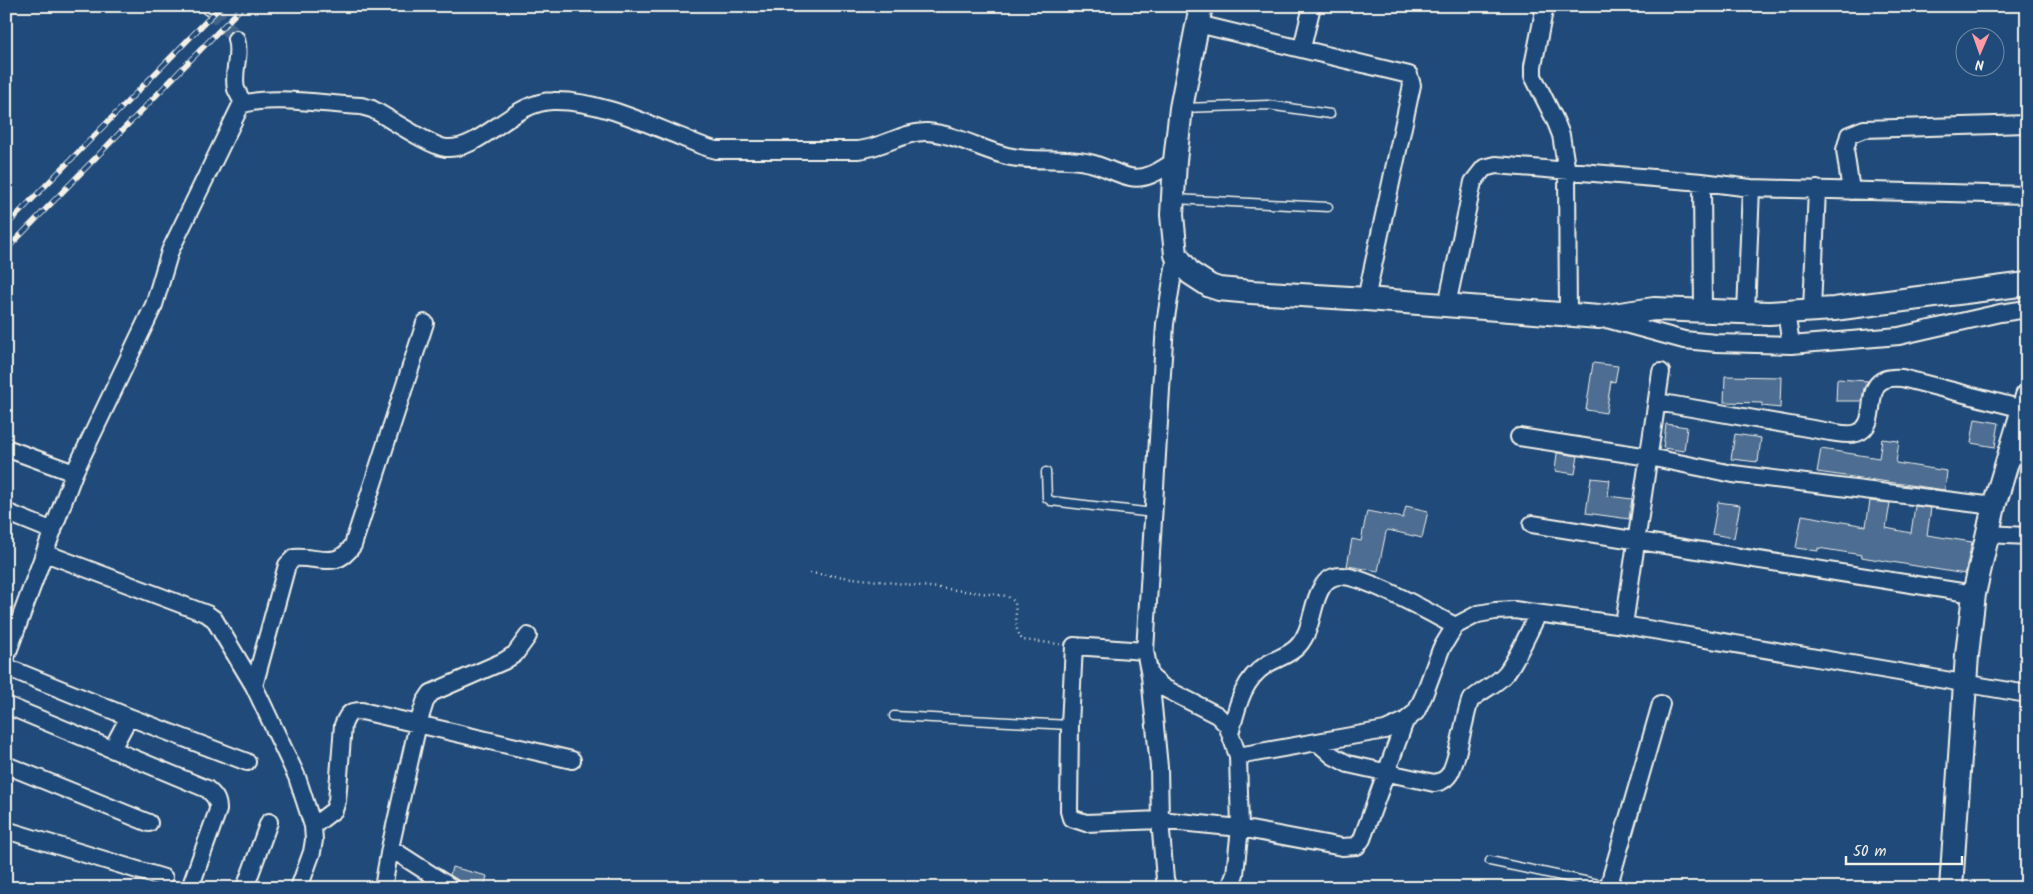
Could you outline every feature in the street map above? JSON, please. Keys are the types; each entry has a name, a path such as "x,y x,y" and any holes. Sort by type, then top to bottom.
{"street":[{"path":"1302,48 1312,6"},
{"path":"1545,6 1533,66 1533,76 1556,120 1567,172 1568,314"},
{"path":"1168,888 1160,820 1159,767 1150,676 1145,651 1165,324 1176,254 1172,215 1175,161 1181,108 1200,15 1302,48 1404,73 1409,75 1412,80 1366,298"},
{"path":"236,39 238,54 235,81 237,91 244,104"},
{"path":"6,656 13,622 45,553 74,473 154,305 170,251 235,114 241,105 250,101 361,106 372,109 433,144 445,148 457,147 472,142 519,111 537,103 551,100 605,109 684,138 700,146 716,150 871,149 912,134 926,132 961,140 1008,156 1089,162 1130,177 1146,176 1175,161"},
{"path":"1851,191 1845,150 1849,135 1855,132 1864,129 2027,124"},
{"path":"1447,305 1473,182 1484,168 1496,165 1702,182 1751,188 2027,195"},
{"path":"1702,182 1703,311"},
{"path":"1746,312 1751,188"},
{"path":"1812,310 1817,189"},
{"path":"1176,254 1190,273 1201,282 1219,289 1366,298 1599,317 1684,340 1716,344 1791,345 1899,336 2000,313 2027,310"},
{"path":"1599,317 1654,309 1786,312 1878,305 2027,284"},
{"path":"1786,312 1791,345"},
{"path":"254,686 287,565 294,558 339,559 347,554 353,545 425,323"},
{"path":"1624,625 1661,372"},
{"path":"1657,402 1830,432 1852,433 1858,433 1866,426 1875,388 1881,379 1889,376 2025,403 1994,506 1974,594 1965,683 1951,888"},
{"path":"1519,437 1649,457 1733,474 1994,506"},
{"path":"6,448 74,473"},
{"path":"6,512 53,531"},
{"path":"1532,524 1974,594"},
{"path":"1987,534 2027,536"},
{"path":"45,553 207,614 214,619 226,635 254,686 297,778 313,826 314,840 312,852 298,888"},
{"path":"1230,734 1243,689 1265,665 1294,650 1300,643 1306,632 1321,588 1334,577 1342,576 1356,579 1396,596 1455,626"},
{"path":"1238,756 1385,730 1405,721 1416,712 1441,649 1455,626 1478,614 1495,611 1514,610 1624,625 2027,694"},
{"path":"1317,742 1333,756 1348,764 1434,783 1443,781 1450,775 1470,702 1507,672 1538,614"},
{"path":"383,888 390,848 418,724 425,702 431,693 504,661 515,654 528,636"},
{"path":"1145,651 1074,646 1070,725 1069,811 1071,818 1086,823 1160,820 1240,828 1342,847 1357,846 1362,839 1405,721"},
{"path":"6,667 247,762"},
{"path":"1150,676 1164,688 1217,714 1227,725 1238,756 1240,828 1235,874 1230,888"},
{"path":"1608,887 1661,704"},
{"path":"6,705 207,789 214,794 218,801 218,810 190,888"},
{"path":"313,826 334,810 337,801 343,725 347,714 352,711 418,724 572,760"},
{"path":"112,749 129,717"},
{"path":"6,765 149,823"},
{"path":"245,888 269,822"},
{"path":"6,830 164,878"},
{"path":"390,848 452,888"}],"lane":[{"path":"1181,108 1268,105 1330,114"},
{"path":"1173,199 1328,206"},
{"path":"1046,472 1047,498 1051,501 1152,513"},
{"path":"894,716 1070,725"},
{"path":"1490,861 1608,887"}],"path":[{"path":"810,572 1007,596 1015,602 1016,630 1022,640 1074,646"}],"building":[{"path":"1593,363 1618,366 1615,382 1611,381 1606,413 1586,410"},
{"path":"1725,376 1781,377 1780,408 1762,406 1762,403 1724,402"},
{"path":"1837,379 1868,381 1864,388 1862,401 1836,401"},
{"path":"1975,419 1999,423 1995,447 1971,443"},
{"path":"1666,424 1687,427 1684,451 1663,448"},
{"path":"1735,434 1761,438 1758,462 1731,459"},
{"path":"1882,439 1899,441 1896,463 1947,471 1945,490 1817,472 1821,449 1879,458"},
{"path":"1557,453 1578,456 1575,474 1555,471"},
{"path":"1591,478 1610,480 1608,496 1632,499 1629,519 1586,513"},
{"path":"1870,501 1890,503 1886,528 1911,533 1915,506 1931,508 1927,535 1972,542 1965,574 1818,548 1818,551 1796,548 1802,515 1866,526"},
{"path":"1718,502 1740,505 1734,538 1712,534"},
{"path":"1406,506 1428,511 1422,538 1388,530 1378,571 1347,566 1352,539 1361,541 1367,511 1403,518"},
{"path":"452,867 487,876 484,888 462,886 458,880 450,875"}],"tunnel":[{"path":"210,7 236,39"}],"railway":[{"path":"6,226 221,6"},
{"path":"6,250 243,6"}]}
